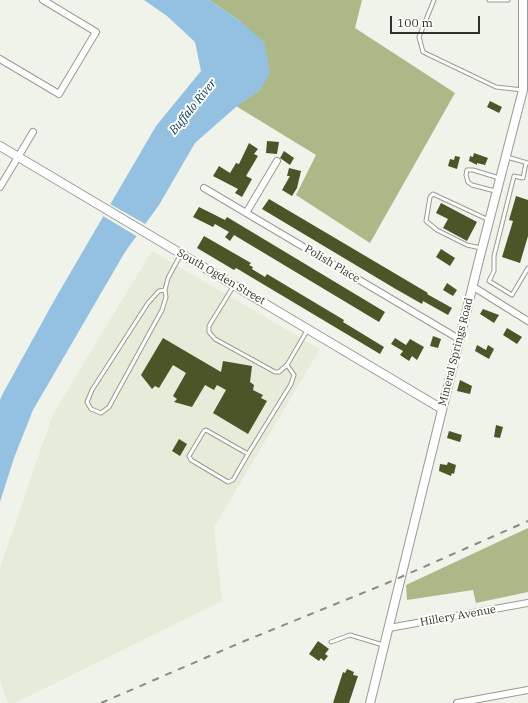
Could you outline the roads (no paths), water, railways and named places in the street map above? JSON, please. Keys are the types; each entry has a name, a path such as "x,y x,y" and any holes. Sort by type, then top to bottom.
{"street":[{"path":"0,59 59,94 96,32 43,0"},
{"name":"Mineral Springs Road","path":"370,703 472,286 523,90 522,0"},
{"path":"0,188 33,132"},
{"name":"South Ogden Street","path":"0,146 442,409"},
{"path":"246,213 277,162"},
{"name":"Polish Place","path":"204,188 459,339"},
{"path":"472,286 528,321"},
{"name":"Hillery Avenue","path":"389,628 528,603"},
{"path":"457,703 528,690"}],"lane":[{"path":"434,0 419,38 423,52 496,87 523,90"},
{"path":"489,0 508,0"},
{"path":"506,157 527,163 523,178 514,176 494,256 494,271 490,281 512,295 528,268"},
{"path":"497,191 472,185 468,182 466,175 467,170 473,170 500,179"},
{"path":"483,248 467,244 436,230 426,221 430,197 433,194 490,221"},
{"path":"165,290 159,291 148,303 92,390 87,402 91,409 100,413 109,406 162,310 166,297 165,290 169,274 181,254"},
{"path":"234,285 213,321 209,332 215,339 275,372 279,372 287,365 308,329"},
{"path":"248,454 206,430 190,456 191,460 228,482 231,482 248,454 294,375 287,365"},
{"path":"331,642 350,635 384,646"}],"water":[{"name":"Buffalo River","path":"144,0 209,0 240,21 264,42 270,73 260,90 236,107 195,143 159,205 125,252 33,410 14,458 0,502 0,400 2,395 55,299 156,126 201,71 195,42 167,16"}],"railway":[{"path":"101,703 242,642 385,584 528,521"}]}
